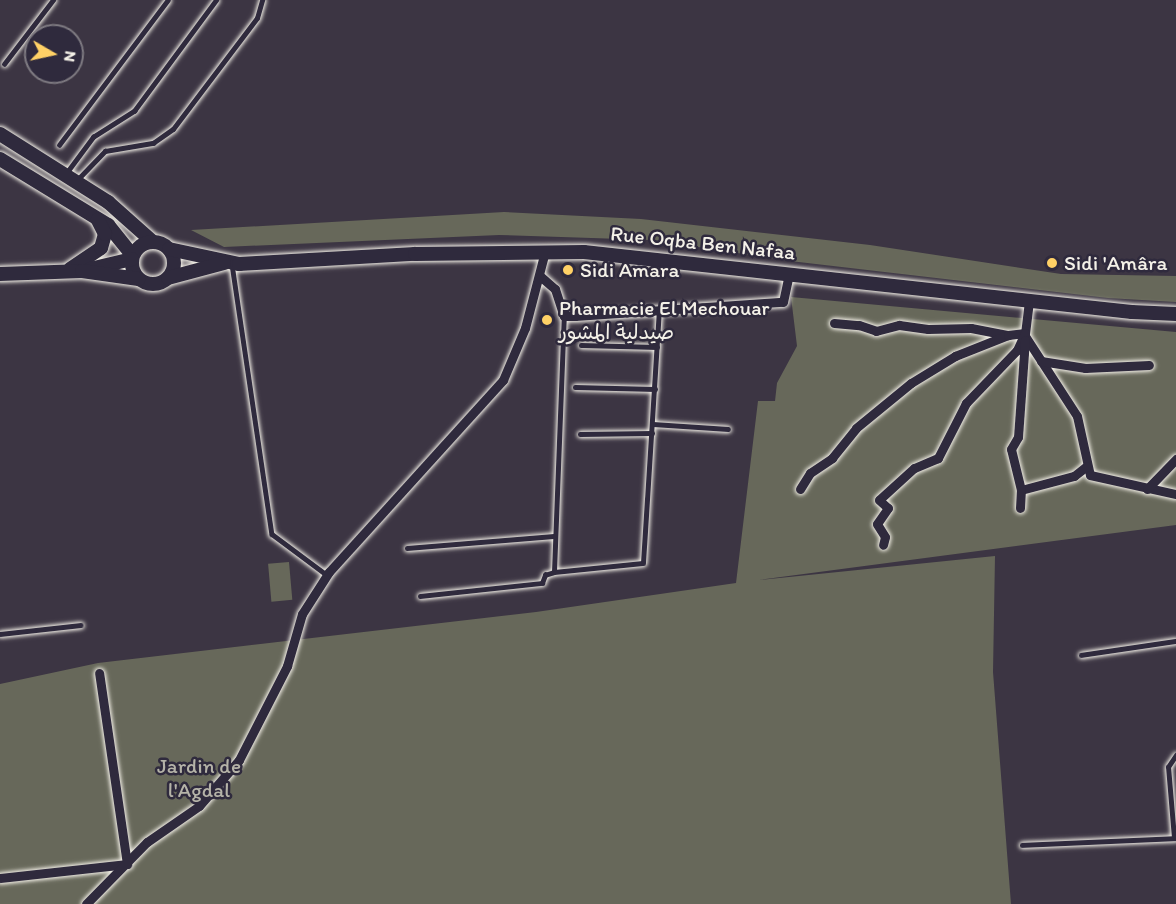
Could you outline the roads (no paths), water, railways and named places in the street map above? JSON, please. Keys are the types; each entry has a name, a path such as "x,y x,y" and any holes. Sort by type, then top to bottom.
{"street":[{"path":"0,134 108,202 152,242 169,249 174,267 168,278 150,284 138,279 82,271 0,274"},
{"path":"0,159 108,225 132,257 138,279"},
{"path":"66,271 101,248 105,234 96,216"},
{"path":"82,271 132,257 141,245 152,242"},
{"name":"Rue Oqba Ben Nafaa","path":"169,249 228,263"},
{"path":"86,904 147,843 199,806 239,760 287,666 302,614 327,575 503,380 540,276 545,251"},
{"name":"Rue Oqba Ben Nafaa","path":"168,278 228,263 545,251 625,254 1029,301 1176,314"},
{"path":"540,276 555,289 564,316 783,302 789,274"},
{"path":"1020,508 1021,490 1011,449 1018,437 1029,301"},
{"path":"834,323 859,325 876,331 899,325 928,329 970,328 1008,335 1025,335"},
{"path":"800,489 810,473 832,458 856,428 911,383 955,356 1008,335"},
{"path":"1025,335 1077,416 1090,475 1176,494"},
{"path":"883,545 885,537 877,524 888,508 879,500 914,468 938,458 966,403 1017,350 1025,335"},
{"path":"1041,361 1085,368 1149,365"},
{"path":"1147,489 1176,459"},
{"path":"1021,490 1074,476 1087,466"},
{"path":"99,673 127,864"},
{"path":"0,878 127,864"}],"lane":[{"path":"4,64 53,0"},
{"path":"59,145 168,0"},
{"path":"71,178 93,136 134,111 216,0"},
{"path":"71,178 105,151 153,143 173,129 257,18 262,0"},
{"path":"228,263 272,534 327,575"},
{"path":"420,596 542,583 545,575 554,572 643,563 659,311"},
{"path":"554,572 564,316"},
{"path":"581,345 657,347"},
{"path":"575,387 655,389"},
{"path":"653,424 728,429"},
{"path":"580,434 652,434"},
{"path":"407,548 554,536"},
{"path":"0,634 80,625"},
{"path":"1081,655 1176,641"},
{"path":"1022,845 1175,838 1168,767 1176,755"}],"place":[{"name":"Sidi 'Amâra","path":"1052,263"},
{"name":"Sidi Amara","path":"568,270"},
{"name":"Pharmacie El Mechouar صيدلية المشور","path":"547,320"}],"park label":[{"name":"Jardin de l'Agdal","path":"199,778"}]}
